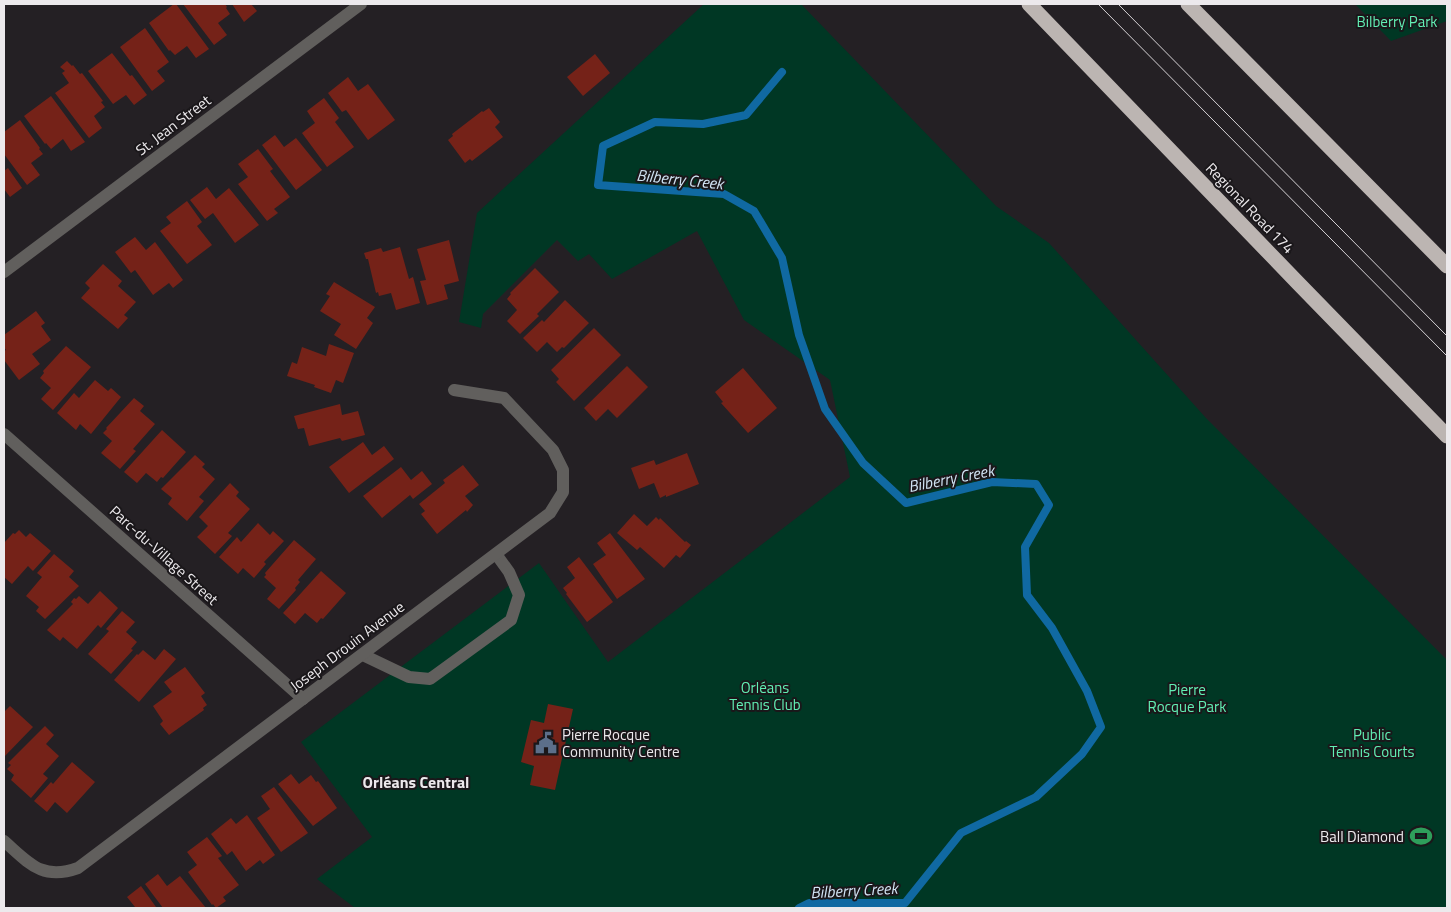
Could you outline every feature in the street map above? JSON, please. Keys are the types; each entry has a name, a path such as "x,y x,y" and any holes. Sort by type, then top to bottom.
{"highway":[{"name":"Regional Road 174","path":"1029,4 1447,436"},
{"path":"1188,4 1447,266"},
{"path":"1298,283 1447,440"}],"street":[{"name":"St. Jean Street","path":"4,272 361,4"},
{"name":"Joseph Drouin Avenue","path":"4,841 34,868 64,873 78,868 550,513 563,492 563,470 553,450 504,398 454,390"},
{"name":"Parc-du-Village Street","path":"4,434 303,700"},
{"path":"363,655 409,677 430,679 511,620 520,595 509,572 496,554"}],"green space":[{"name":"Pierre Rocque Park","path":"704,4 801,4 996,206 1049,243 1206,418 1447,660 1447,908 355,908 317,879 372,837 301,742 539,563 608,662 850,477 830,380 744,320 697,231 612,279 589,254 578,261 557,240 483,314 481,328 459,322 477,213"},
{"name":"Bilberry Park","path":"1355,4 1447,4 1447,21 1391,41"}],"building":[{"path":"176,4 209,49 196,58 187,46 175,55 169,51 149,23"},
{"path":"183,4 225,4 230,14 218,23 227,35 214,45"},
{"path":"232,4 251,4 257,11 244,22"},
{"path":"145,28 169,62 157,71 165,81 152,91 120,47"},
{"path":"112,53 147,95 134,105 126,95 113,104 88,71"},
{"path":"595,54 610,73 583,96 567,77"},
{"path":"67,61 80,74 82,73 103,101 101,102 105,107 94,116 102,128 89,138 55,93 69,83 62,73 65,71 60,67"},
{"path":"348,77 358,91 368,84 395,120 368,140 346,110 342,112 328,93"},
{"path":"51,96 85,142 71,151 63,139 51,149 24,116"},
{"path":"324,98 339,118 335,122 354,147 327,167 302,133 315,123 307,111"},
{"path":"489,108 500,122 495,127 503,137 472,161 470,159 465,163 448,140 453,136 452,134 482,111"},
{"path":"20,120 43,154 31,163 40,175 27,185 4,154 4,132"},
{"path":"275,135 284,147 296,138 322,170 296,190 262,145"},
{"path":"258,149 273,169 270,171 290,197 274,209 278,213 267,221 238,184 248,177 238,164"},
{"path":"8,168 22,188 10,197 4,189 4,171"},
{"path":"207,187 216,199 229,188 259,225 235,243 213,213 205,219 190,200"},
{"path":"187,201 202,222 197,226 212,245 187,264 160,231 171,223 166,217"},
{"path":"135,237 146,250 155,242 183,280 173,288 169,283 153,295 135,270 131,273 115,252"},
{"path":"449,240 459,281 444,285 448,299 427,305 420,281 426,280 417,249"},
{"path":"400,247 409,279 413,277 420,303 396,310 391,293 379,296 378,292 376,293 368,259 366,259 364,253 381,248 383,252"},
{"path":"103,264 122,281 118,286 136,302 124,315 128,318 118,329 81,298 90,288 85,283"},
{"path":"535,268 559,292 537,314 539,316 520,334 507,321 517,310 507,299 510,293"},
{"path":"334,282 375,307 367,318 373,323 356,349 334,335 341,324 320,311 330,296 326,294"},
{"path":"565,300 589,323 564,348 562,347 557,352 547,342 537,352 523,338 542,320 544,322"},
{"path":"36,311 45,323 41,326 51,340 32,354 40,364 19,380 4,360 4,351 6,350 4,347 4,335"},
{"path":"594,328 621,355 574,401 556,382 559,379 551,370"},
{"path":"329,344 354,353 343,383 336,380 331,393 314,387 315,385 287,376 292,362 297,364 302,347 326,356"},
{"path":"66,346 91,367 53,410 41,399 51,388 40,378 44,373 43,371"},
{"path":"627,366 648,387 617,418 608,409 596,421 584,408"},
{"path":"743,368 777,408 748,433 721,403 723,402 715,392"},
{"path":"95,380 108,391 111,388 121,397 91,434 80,424 76,430 57,413 74,393 79,398"},
{"path":"134,398 144,406 140,411 155,424 133,449 136,451 120,469 101,453 112,441 103,433"},
{"path":"340,404 342,415 358,411 365,435 342,441 340,438 309,446 304,428 298,429 294,416"},
{"path":"162,430 186,452 163,478 161,477 157,482 146,473 137,483 124,472"},
{"path":"363,442 372,455 384,446 394,459 349,493 329,467"},
{"path":"687,453 699,484 660,498 654,483 639,489 631,468 654,460 656,465"},
{"path":"195,455 205,464 202,467 215,479 199,497 204,501 187,521 168,504 172,498 161,489"},
{"path":"463,465 479,485 465,496 473,505 467,512 466,510 437,534 421,514 425,511 419,504 445,483 443,480"},
{"path":"401,467 411,480 422,471 432,484 413,499 410,495 382,518 363,496"},
{"path":"230,483 239,492 236,496 250,509 228,533 232,536 215,554 197,537 208,526 199,517"},
{"path":"634,514 647,526 656,517 659,520 660,518 685,542 691,545 680,558 676,555 664,568 640,547 637,550 617,533"},
{"path":"258,523 270,535 273,531 284,541 264,562 266,564 254,578 243,568 238,574 219,557 237,537 241,542"},
{"path":"19,530 26,537 30,533 51,551 33,571 28,566 12,584 4,577 4,543 13,533 15,534"},
{"path":"610,533 645,579 617,599 593,564 606,555 597,543"},
{"path":"294,540 316,559 298,580 300,582 295,588 296,590 279,609 267,599 276,588 264,577 265,573"},
{"path":"54,554 74,571 69,577 79,586 45,619 36,611 39,607 26,596 42,577 37,573"},
{"path":"579,557 613,602 587,622 563,588 575,578 567,567"},
{"path":"321,571 346,593 323,619 321,618 317,623 305,613 295,624 283,613"},
{"path":"100,591 118,608 101,628 98,625 77,649 63,637 60,641 47,630 73,604 71,602 74,598 76,599 79,596 88,604"},
{"path":"122,611 135,622 126,632 137,642 131,649 133,650 111,674 88,654 109,631 106,629"},
{"path":"164,649 176,659 139,702 114,680 137,654 143,650 155,660"},
{"path":"185,667 205,693 201,696 207,705 203,708 204,710 169,735 160,724 163,721 153,706 172,692 164,682"},
{"name":"Pierre Rocque Community Centre","path":"548,704 573,709 555,790 530,785 534,766 521,762 531,720 544,723"},
{"path":"10,706 33,727 4,757 4,712"},
{"path":"45,726 54,735 46,744 59,756 43,774 48,778 31,798 11,780 14,775 7,769 11,765 8,763"},
{"path":"72,762 95,782 67,813 55,802 47,812 34,801 51,782 53,784"},
{"path":"291,774 299,784 311,775 316,782 318,781 337,808 313,826 278,784"},
{"path":"274,787 308,833 281,852 257,818 270,809 261,796"},
{"path":"247,815 275,855 263,864 260,860 246,871 232,851 227,855 211,834 231,818 236,824"},
{"path":"207,837 222,856 218,858 239,885 223,897 226,901 216,908 188,872 197,865 187,852"},
{"path":"158,874 167,886 180,876 206,908 163,908 145,884"},
{"path":"141,886 156,907 133,908 135,907 127,897"}],"waterway":[{"name":"Bilberry Creek","path":"782,72 746,115 703,124 655,122 603,146 598,185 724,194 754,211 782,258 799,335 825,409 863,463 906,503 992,482 1036,484 1049,505 1025,547 1027,595 1052,628 1087,691 1101,727 1082,754 1036,797 961,833 905,903 809,903 799,908"}],"tram line":[{"path":"1098,4 1447,356"},
{"path":"1118,4 1447,336"}],"place":[{"name":"Pierre Rocque Community Centre","path":"546,743"},
{"name":"Ball Diamond","path":"1421,836"}],"district":[{"name":"Orléans Central","path":"416,782"}],"park label":[{"name":"Orléans Tennis Club","path":"765,696"},
{"name":"Public Tennis Courts","path":"1372,742"}]}
